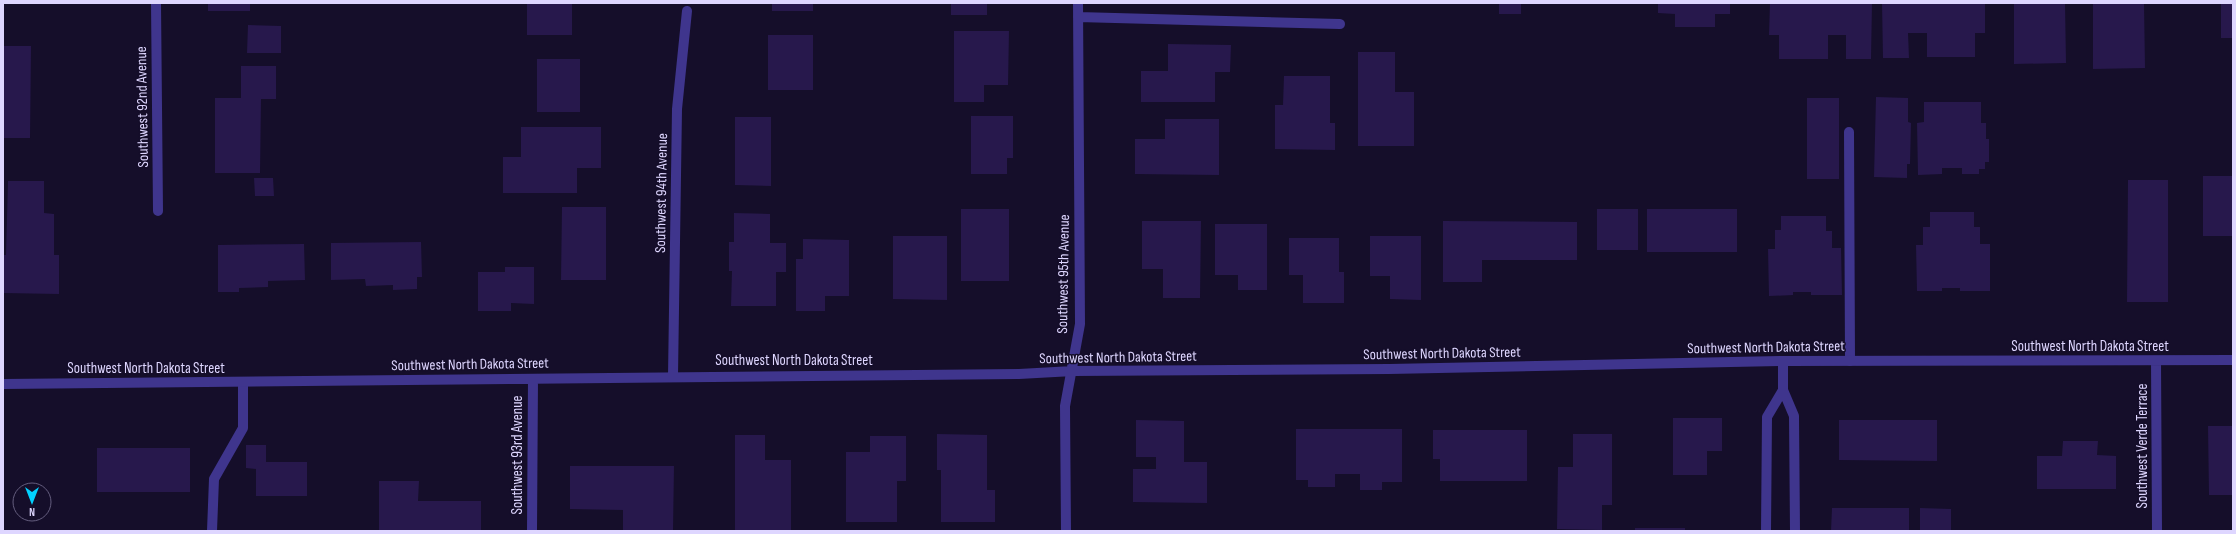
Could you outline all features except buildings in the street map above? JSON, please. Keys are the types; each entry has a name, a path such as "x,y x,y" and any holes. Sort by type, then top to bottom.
{"street":[{"name":"Southwest 92nd Avenue","path":"156,3 158,211"},
{"name":"Southwest 95th Avenue","path":"1066,531 1065,406 1073,371 1080,324 1078,3"},
{"name":"Southwest 94th Avenue","path":"674,376 677,109 687,12"},
{"path":"1078,17 1340,24"},
{"path":"1848,132 1850,362"},
{"name":"Southwest North Dakota Street","path":"3,384 533,379 674,376 1019,374 1073,371 1389,369 1783,362 2233,360"},
{"name":"Southwest Verde Terrace","path":"2156,361 2157,531"},
{"path":"1783,362 1783,390 1794,416 1795,531"},
{"name":"Southwest 93rd Avenue","path":"532,531 533,379"},
{"path":"212,531 214,479 243,428 243,382"},
{"path":"1766,531 1767,417 1783,390"}]}
